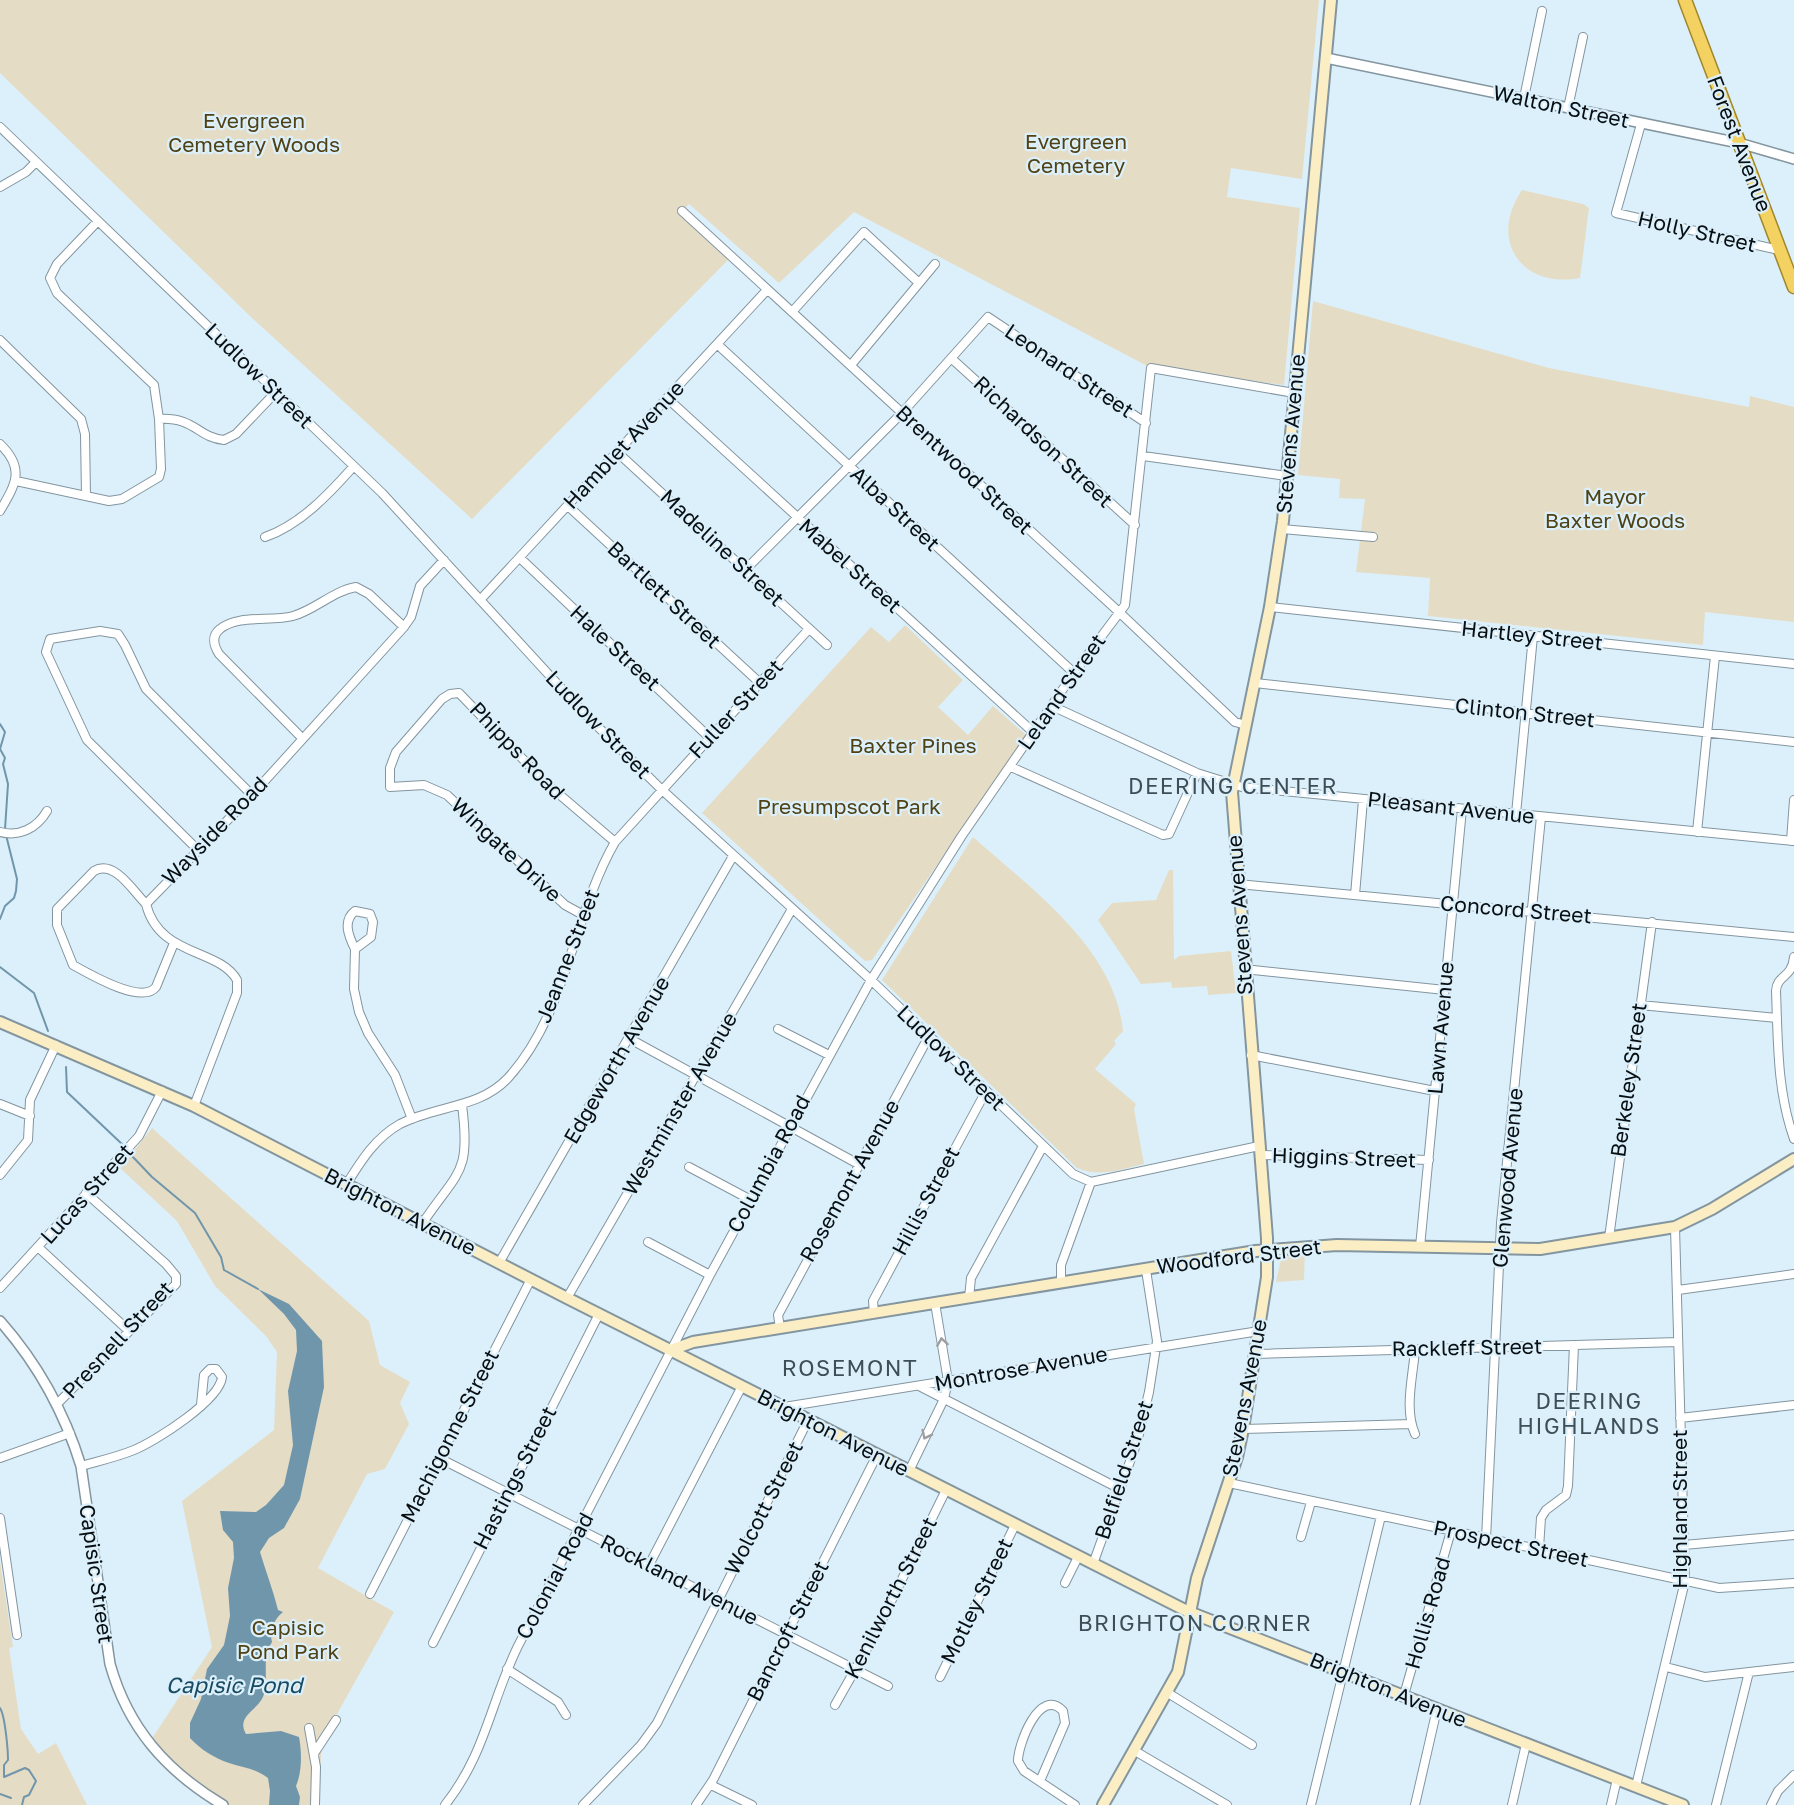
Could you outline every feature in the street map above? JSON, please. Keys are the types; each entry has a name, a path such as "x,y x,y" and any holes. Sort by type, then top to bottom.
{"highway":[{"name":"Forest Avenue","path":"1685,0 1794,287"}],"main road":[{"name":"Stevens Avenue","path":"1103,1805 1178,1672 1197,1578 1229,1483 1243,1429 1267,1277 1267,1250 1244,969 1232,785 1270,607 1282,529 1331,0"},
{"name":"Brighton Avenue","path":"0,1022 194,1106 567,1298 1189,1612 1683,1805"},
{"name":"Woodford Street","path":"671,1350 693,1342 1267,1250 1337,1245 1540,1249 1675,1227 1712,1209 1794,1159"}],"street":[{"path":"1524,98 1542,11"},
{"path":"1568,108 1583,37"},
{"name":"Walton Street","path":"1326,58 1738,143 1794,159"},
{"name":"Holly Street","path":"1641,124 1616,213 1779,250"},
{"name":"Ludlow Street","path":"0,127 353,467 444,560 584,713 661,789 871,980 1043,1146 1073,1173 1091,1182"},
{"path":"0,187 21,175 36,162"},
{"name":"Brentwood Street","path":"682,211 1119,612 1235,722 1246,725"},
{"path":"16,481 109,501 122,499 159,477 161,460 159,419 156,392 150,380 52,286 50,278 52,270 97,222"},
{"path":"792,312 864,232 919,284"},
{"path":"851,365 935,264"},
{"name":"Hamblet Avenue","path":"480,600 767,290"},
{"name":"Leonard Street","path":"951,358 984,319 992,318 1146,423"},
{"path":"0,340 81,419 85,434 86,496"},
{"name":"Alba Street","path":"717,344 1074,674"},
{"path":"746,569 902,413 951,358"},
{"name":"Richardson Street","path":"951,358 1135,525"},
{"name":"Leland Street","path":"871,980 962,837 1033,732 1125,605 1151,368 1294,393"},
{"path":"159,419 181,419 207,434 224,440 236,434 276,392"},
{"name":"Mabel Street","path":"668,398 1033,732"},
{"path":"0,444 13,462 16,481 0,512"},
{"name":"Madeline Street","path":"617,452 827,645"},
{"path":"1143,456 1287,476"},
{"path":"265,537 282,531 302,516 353,467"},
{"name":"Bartlett Street","path":"568,506 759,684"},
{"path":"1282,529 1373,537"},
{"name":"Hale Street","path":"520,558 710,738"},
{"name":"Wayside Road","path":"194,1106 237,993 237,980 229,970 174,943 149,917 146,903 252,795 404,627 411,617 420,586 444,560"},
{"path":"302,738 219,654 214,640 216,633 226,625 237,622 295,616 343,590 356,587 369,594 404,627"},
{"name":"Hartley Street","path":"1270,607 1794,664"},
{"name":"Fuller Street","path":"661,789 809,629"},
{"path":"198,850 87,740 46,652 50,639 100,631 118,634 126,645 146,689 252,795"},
{"path":"1516,814 1533,636"},
{"path":"1697,832 1715,656"},
{"name":"Clinton Street","path":"1255,683 1794,742"},
{"name":"Phipps Road","path":"390,786 391,762 399,748 442,699 450,694 459,693 546,783 615,842"},
{"name":"Pleasant Avenue","path":"1052,706 1197,773 1232,785 1363,800 1792,841"},
{"path":"1011,767 1162,835 1169,834 1197,773"},
{"name":"Wingate Drive","path":"390,786 418,784 443,792 565,905 585,916"},
{"name":"Jeanne Street","path":"346,1185 372,1147 390,1131 412,1119 462,1105 493,1091 521,1061 553,1004 602,868 615,842 661,789"},
{"path":"1355,895 1363,800"},
{"path":"1792,841 1794,800"},
{"name":"Lawn Avenue","path":"1420,1247 1462,809"},
{"path":"0,832 15,834 31,828 47,811"},
{"name":"Glenwood Avenue","path":"1486,1539 1500,1249 1541,817"},
{"name":"Edgeworth Avenue","path":"499,1263 630,1039 733,856"},
{"path":"146,903 111,869 100,868 94,871 57,909 57,925 73,965 132,992 145,995 152,993 156,987 174,943"},
{"name":"Concord Street","path":"1238,884 1794,937"},
{"name":"Westminster Avenue","path":"567,1298 792,909"},
{"path":"355,949 371,937 374,922 370,914 355,911 349,919 348,934 355,949 354,989 359,1012 368,1033 395,1075 412,1119"},
{"name":"Berkeley Street","path":"1609,1238 1652,922"},
{"path":"1794,957 1790,973 1776,985 1781,1089 1784,1108 1794,1139"},
{"path":"1244,969 1445,990"},
{"name":"Columbia Road","path":"671,1350 789,1126 871,980"},
{"path":"1640,1005 1777,1018"},
{"path":"778,1029 829,1055"},
{"name":"Rosemont Avenue","path":"780,1328 778,1314 929,1036"},
{"path":"630,1039 860,1165"},
{"path":"0,1175 28,1140 30,1100 56,1045"},
{"path":"1251,1055 1435,1091"},
{"name":"Lucas Street","path":"0,1288 139,1136 162,1091"},
{"name":"Hillis Street","path":"874,1313 873,1301 986,1091"},
{"path":"0,1104 30,1116"},
{"path":"422,1224 462,1167 466,1136 462,1105"},
{"path":"969,1298 971,1278 1043,1146"},
{"path":"1061,1283 1061,1265 1091,1182 1259,1151"},
{"name":"Higgins Street","path":"1259,1151 1429,1160"},
{"path":"689,1167 751,1200"},
{"name":"Presnell Street","path":"58,1402 176,1284 176,1276 166,1264 86,1193"},
{"name":"Highland Street","path":"1636,1786 1685,1581 1675,1227"},
{"path":"648,1242 710,1275"},
{"path":"39,1248 129,1331"},
{"name":"Belfield Street","path":"1093,1564 1143,1419 1157,1346 1146,1270"},
{"path":"1678,1290 1794,1274"},
{"name":"Machigonne Street","path":"370,1594 531,1279"},
{"path":"909,1471 944,1399 948,1381 935,1303"},
{"name":"Hastings Street","path":"433,1643 599,1314"},
{"name":"Capisic Street","path":"0,1321 58,1402 81,1466 110,1664 118,1694 132,1721 168,1764 193,1786 223,1805"},
{"name":"Montrose Avenue","path":"783,1407 1259,1331"},
{"name":"Rackleff Street","path":"1256,1354 1678,1342"},
{"path":"1539,1548 1541,1518 1546,1510 1566,1496 1568,1486 1574,1346"},
{"name":"Colonial Road","path":"445,1805 478,1752 507,1669 671,1350"},
{"path":"1415,1350 1411,1424 1415,1434"},
{"path":"649,1565 742,1386"},
{"path":"920,1386 1120,1489"},
{"path":"81,1466 138,1449 175,1426 201,1405"},
{"path":"1680,1418 1794,1405"},
{"name":"Wolcott Street","path":"583,1805 641,1745 657,1723 808,1420"},
{"path":"1243,1429 1411,1424"},
{"path":"0,1458 70,1433"},
{"name":"Bancroft Street","path":"696,1805 711,1785 877,1455"},
{"name":"Rockland Avenue","path":"439,1458 888,1686"},
{"name":"Prospect Street","path":"1229,1483 1685,1581 1728,1588 1794,1583"},
{"name":"Kenilworth Street","path":"835,1705 856,1670 946,1490"},
{"path":"1301,1537 1311,1502"},
{"path":"1311,1805 1341,1671 1381,1516"},
{"path":"0,1518 17,1635"},
{"name":"Motley Street","path":"940,1677 1015,1525"},
{"name":"Hollis Road","path":"1404,1695 1451,1531"},
{"path":"1684,1545 1794,1535"},
{"path":"1065,1583 1078,1557"},
{"path":"1666,1667 1706,1677 1794,1667"},
{"path":"507,1669 558,1702 566,1715"},
{"path":"1716,1805 1749,1672"},
{"path":"1168,1693 1252,1745"},
{"path":"1040,1781 1065,1723 1063,1711 1053,1704 1045,1705 1037,1711 1018,1756 1022,1770 1075,1805"},
{"path":"1415,1805 1437,1709"},
{"path":"315,1752 336,1720"},
{"path":"309,1728 315,1752 315,1805"},
{"path":"1512,1805 1526,1744"},
{"path":"1135,1751 1227,1805"},
{"path":"1771,1805 1778,1791 1794,1775"},
{"path":"1611,1805 1617,1779"},
{"path":"711,1785 752,1805"}],"green space":[{"name":"Evergreen Cemetery","path":"0,0 1319,0 1302,179 1231,168 1227,197 1300,208 1284,385 1151,368 854,212 779,283 689,204 679,215 728,260 472,519 252,318 0,73"},
{"path":"1522,190 1583,204 1589,208 1580,278 1559,279 1541,276 1527,268 1516,257 1510,243 1508,226 1512,209"},
{"name":"Mayor Baxter Woods","path":"1313,301 1549,368 1749,407 1750,396 1794,407 1794,622 1705,612 1703,645 1428,616 1430,578 1356,572 1365,499 1339,498 1340,479 1298,475"},
{"name":"Presumpscot Park","path":"905,625 963,680 938,707 968,735 993,706 1026,735 872,960 865,961 702,813 871,627 889,642"},
{"name":"Presumpscot Park","path":"973,837 1067,922 1104,973 1117,1001 1123,1031 1114,1041 1116,1044 1095,1069 1136,1104 1134,1109 1144,1164 1102,1172 1077,1168 882,980"},
{"path":"1169,870 1173,870 1174,960 1179,956 1231,951 1236,993 1208,995 1207,986 1172,988 1171,982 1141,984 1098,920 1112,903 1156,900"},
{"name":"Capisic Pond Park","path":"152,1128 369,1321 380,1365 410,1382 400,1403 409,1424 385,1469 367,1474 318,1568 394,1612 322,1741 318,1805 223,1805 149,1743 212,1647 182,1501 274,1430 277,1352 266,1336 215,1286 177,1221 120,1168"},
{"path":"1305,1251 1304,1280 1276,1282 1281,1259 1290,1254"},
{"path":"0,1561 13,1647 9,1648 21,1729 38,1754 56,1743 87,1805 0,1805"}],"water":[{"name":"Capisic Pond","path":"258,1289 289,1304 322,1341 324,1387 300,1499 284,1528 269,1538 260,1552 278,1610 283,1612 272,1630 262,1700 246,1717 243,1727 246,1734 281,1731 299,1737 301,1762 296,1786 300,1797 299,1805 269,1805 268,1778 254,1770 218,1759 190,1738 190,1723 201,1699 207,1669 224,1645 230,1616 228,1588 234,1558 233,1542 223,1530 220,1511 256,1512 266,1505 284,1485 293,1445 288,1391 297,1351 296,1330 284,1314"}],"waterway":[{"path":"0,724 5,732 0,749 5,758 3,764 8,784 5,829"},
{"path":"0,919 5,906 14,898 17,879 6,835"},
{"path":"0,967 34,993 48,1031"},
{"path":"66,1067 67,1092 123,1145"},
{"path":"132,1156 152,1177 195,1213 221,1257 224,1270 258,1289"},
{"path":"0,1708 5,1725 8,1755 8,1760 4,1765 4,1777 25,1768 36,1781 29,1795 24,1797 22,1805"},
{"path":"0,1794 11,1798"}],"district":[{"name":"DEERING CENTER","path":"1233,786"},
{"name":"ROSEMONT","path":"850,1368"},
{"name":"DEERING HIGHLANDS","path":"1589,1414"},
{"name":"BRIGHTON CORNER","path":"1195,1623"}],"park label":[{"name":"Evergreen Cemetery Woods","path":"254,133"},
{"name":"Baxter Pines","path":"913,746"}]}
